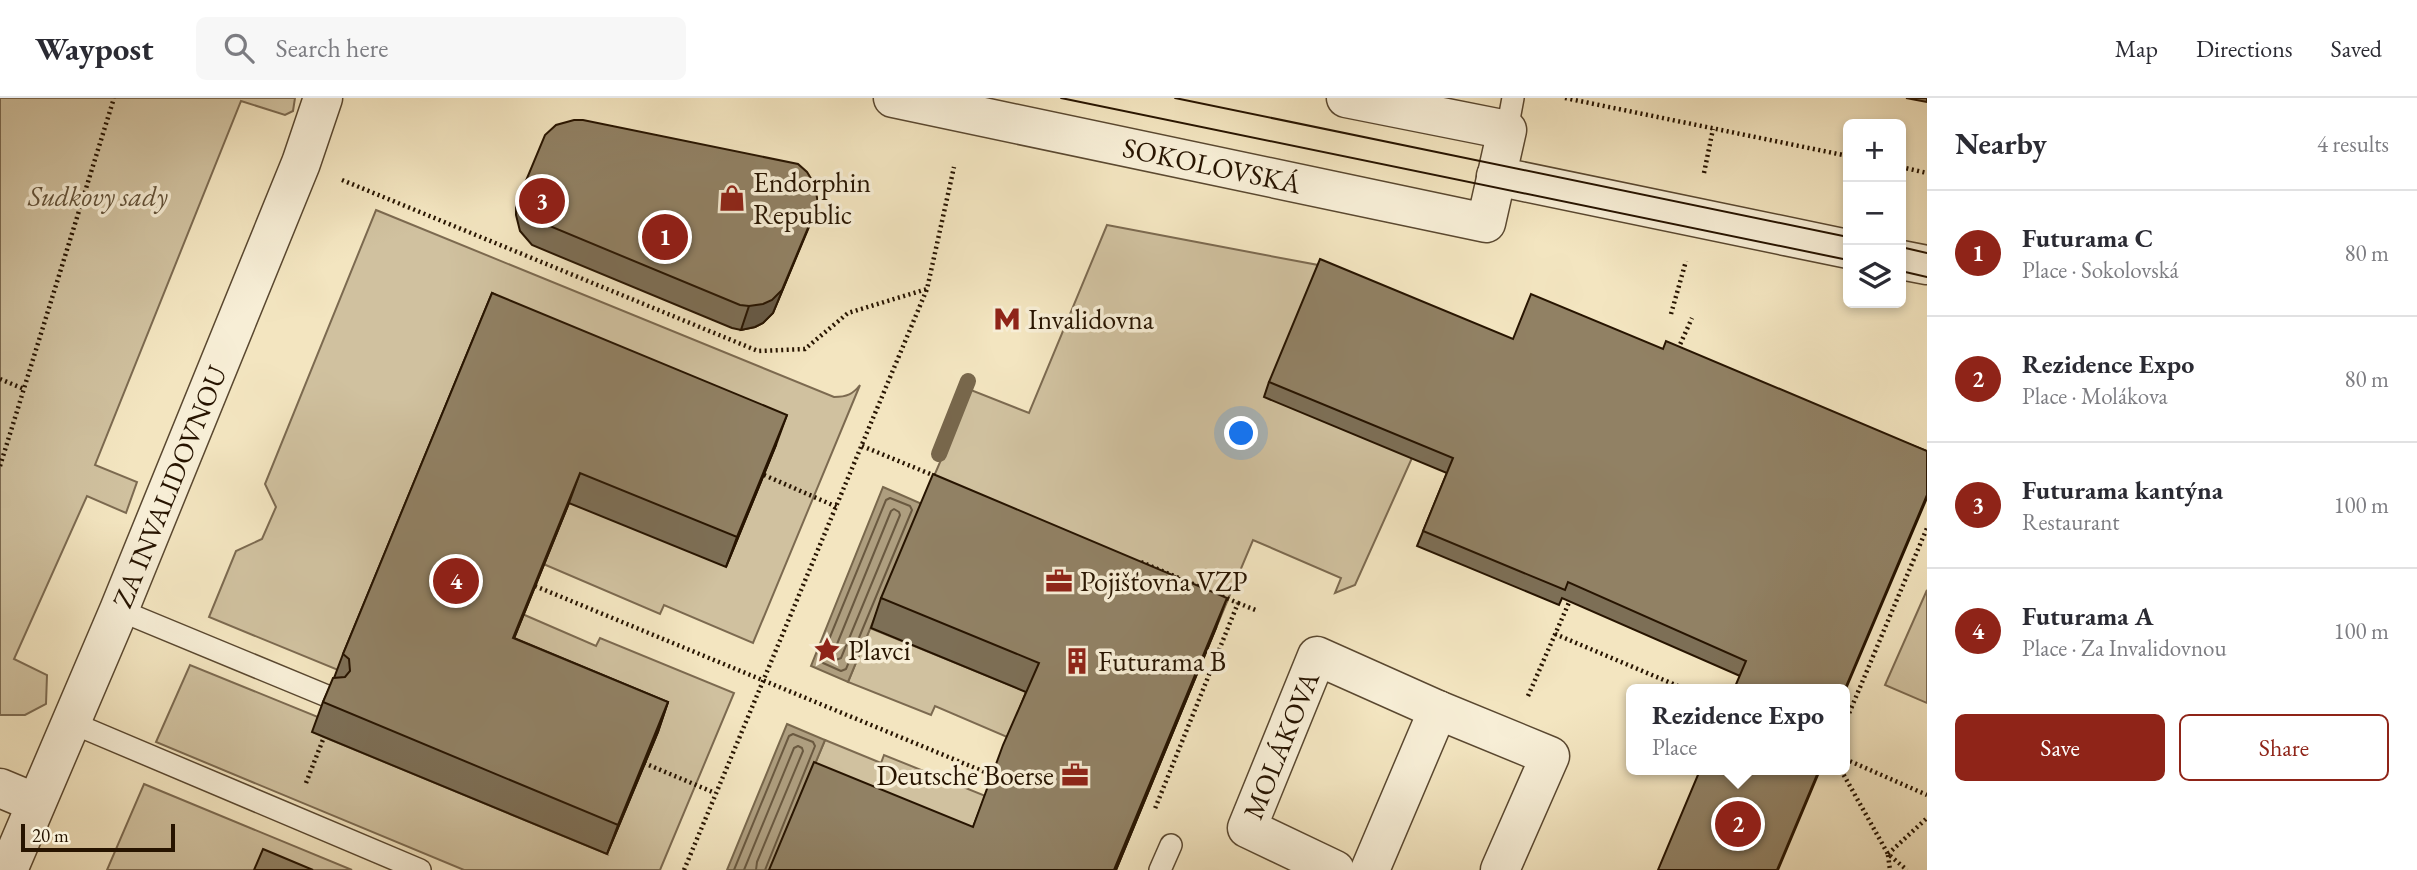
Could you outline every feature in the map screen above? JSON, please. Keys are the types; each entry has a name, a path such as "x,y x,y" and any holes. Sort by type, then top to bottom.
{"street":[{"name":"ZA INVALIDOVNOU","path":"8,870 119,610 301,163 323,98"},
{"name":"SOKOLOVSKÁ","path":"892,98 1486,223 1510,114 1346,98"},
{"path":"1496,176 1843,248"},
{"path":"1906,261 1927,265"},
{"name":"MOLÁKOVA","path":"1335,870 1247,828 1317,656 1437,710 1550,756 1500,870"},
{"path":"1370,870 1437,710"},
{"path":"0,789 36,803"}],"lane":[{"path":"119,610 327,696"},
{"path":"70,722 420,870"},
{"path":"1160,870 1171,845"}],"path":[{"path":"0,466 114,98"},
{"path":"1565,98 1843,155"},
{"path":"1702,185 1713,128"},
{"path":"301,163 758,351 805,349 848,313 928,289"},
{"path":"684,870 928,289 954,167"},
{"path":"1906,168 1927,173"},
{"path":"1671,314 1689,251"},
{"path":"1675,356 1692,318"},
{"path":"0,379 24,389"},
{"path":"862,446 939,478"},
{"path":"764,475 837,507"},
{"path":"1850,711 1927,528"},
{"path":"1140,562 1258,611"},
{"path":"535,586 992,775"},
{"path":"1527,699 1572,596"},
{"path":"1150,821 1238,603"},
{"path":"1555,634 1673,684"},
{"path":"293,817 324,737"},
{"path":"1850,761 1927,795"},
{"path":"644,763 715,793"},
{"path":"1844,775 1888,854 1907,870"},
{"path":"1888,854 1927,818"},
{"path":"1888,854 1890,870"}],"green space":[{"name":"Sudkovy sady","path":"0,98 295,98 293,111 285,115 241,101 95,465 137,482 126,513 87,496 14,659 47,675 46,704 25,715 0,715"},
{"path":"376,210 834,397 849,394 860,385 753,643 664,605 660,614 527,557 481,323 338,670 209,617 236,551 262,539 276,507 265,484"},
{"path":"1107,225 1318,265 1412,458 1355,585 1335,593 1341,578 1253,540 1216,628 922,504 971,390 1029,413"},
{"path":"1927,590 1927,703 1885,685"},
{"path":"520,613 596,646 600,638 734,693 660,870 464,870 156,742 190,665 318,717 313,732 324,737 607,854 497,666"},
{"path":"870,628 1032,694 1014,740 935,706 931,715 848,682"},
{"path":"825,740 881,763 884,755 988,797 965,857 803,792"},
{"path":"144,784 352,870 107,870"}],"water":[{"path":"883,487 922,504 848,682 811,666"},
{"path":"787,724 825,740 771,870 727,870"}],"building":[{"path":"574,120 798,164 815,185 818,204 782,290 772,300 763,304 740,305 540,222 529,208 524,192 525,183 545,135 556,125"},
{"path":"1320,259 1513,339 1531,294 1663,349 1666,341 1927,451 1927,495 1847,684 1736,684 1746,661 1568,582 1565,590 1423,531 1453,458 1269,382"},
{"path":"492,293 787,415 737,537 580,473 513,638 668,702 618,825 323,702 333,678 345,677 350,671 349,659 343,654"},
{"name":"Futurama B","path":"933,474 1227,598 1114,870 769,870 814,762 973,827 1003,745 1039,663 881,598"},
{"path":"1698,775 1817,775 1777,870 1658,870"},
{"path":"263,849 313,870 254,870"}],"waterway":[{"path":"939,454 968,381"}],"tram line":[{"path":"1061,98 1843,259"},
{"path":"1175,98 1843,236"},
{"path":"1906,248 1927,253"},
{"path":"1906,272 1927,277"}],"place":[{"name":"Endorphin Republic","path":"732,198"},
{"name":"Futurama kantýna","path":"542,201"},
{"name":"Futurama C","path":"665,237"},
{"name":"Invalidovna","path":"1007,319"},
{"name":"Futurama A","path":"456,581"},
{"name":"Pojišťovna VZP","path":"1059,581"},
{"name":"Plavci","path":"827,650"},
{"name":"Futurama B","path":"1077,661"},
{"name":"Deutsche Boerse","path":"1075,775"},
{"name":"Rezidence Expo","path":"1738,824"}]}
